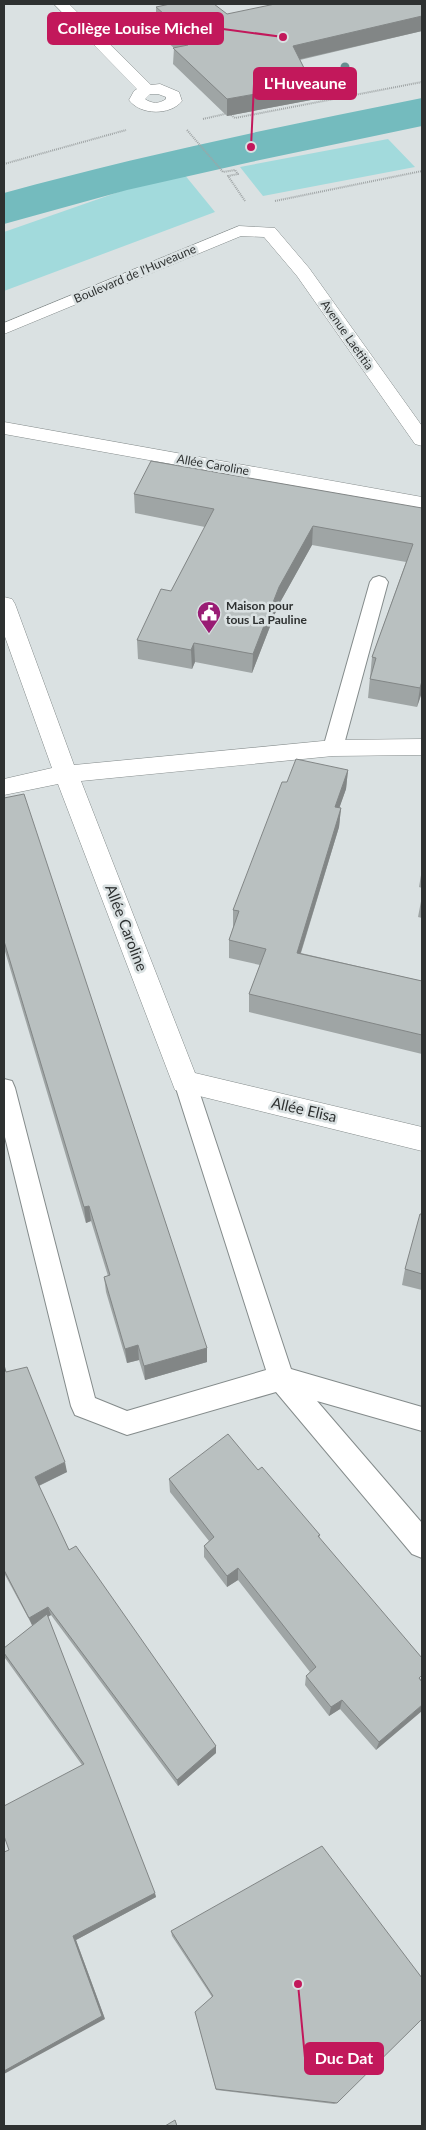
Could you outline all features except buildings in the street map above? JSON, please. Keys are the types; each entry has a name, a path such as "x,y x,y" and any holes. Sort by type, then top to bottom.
{"street":[{"path":"61,4 147,90 160,89 174,95 176,98 172,103 160,107"},
{"name":"Boulevard de l'Huveaune","path":"4,329 239,230 269,232"},
{"name":"Avenue Laetitia","path":"269,232 303,272 422,440"},
{"name":"Allée Caroline","path":"4,428 422,503"},
{"name":"Allée Caroline","path":"4,604 66,774 185,1082"},
{"path":"4,787 66,774 333,748 422,747"},
{"name":"Allée Elisa","path":"185,1082 422,1139"}],"lane":[{"path":"333,748 379,582"},
{"path":"185,1082 281,1378 422,1544"},
{"path":"4,1088 84,1406 126,1423 281,1378 422,1419"}],"path":[{"path":"232,115 235,118 422,82"},
{"path":"4,164 143,125 160,107"},
{"path":"203,119 225,114"},
{"path":"184,126 223,172 235,170 238,174 228,176 250,206"},
{"path":"269,202 422,171"}],"shaded area":[{"path":"388,139 415,167 263,196 240,167"},
{"path":"184,174 215,212 4,291 4,232 150,181"}],"waterway":[{"path":"4,209 115,178 251,147 422,112"}],"place":[{"name":"Collège Louise Michel","path":"283,37"},
{"name":"L'Huveaune","path":"251,147"},
{"name":"Maison pour tous La Pauline","path":"209,634"},
{"name":"Duc Dat","path":"298,1984"}]}
